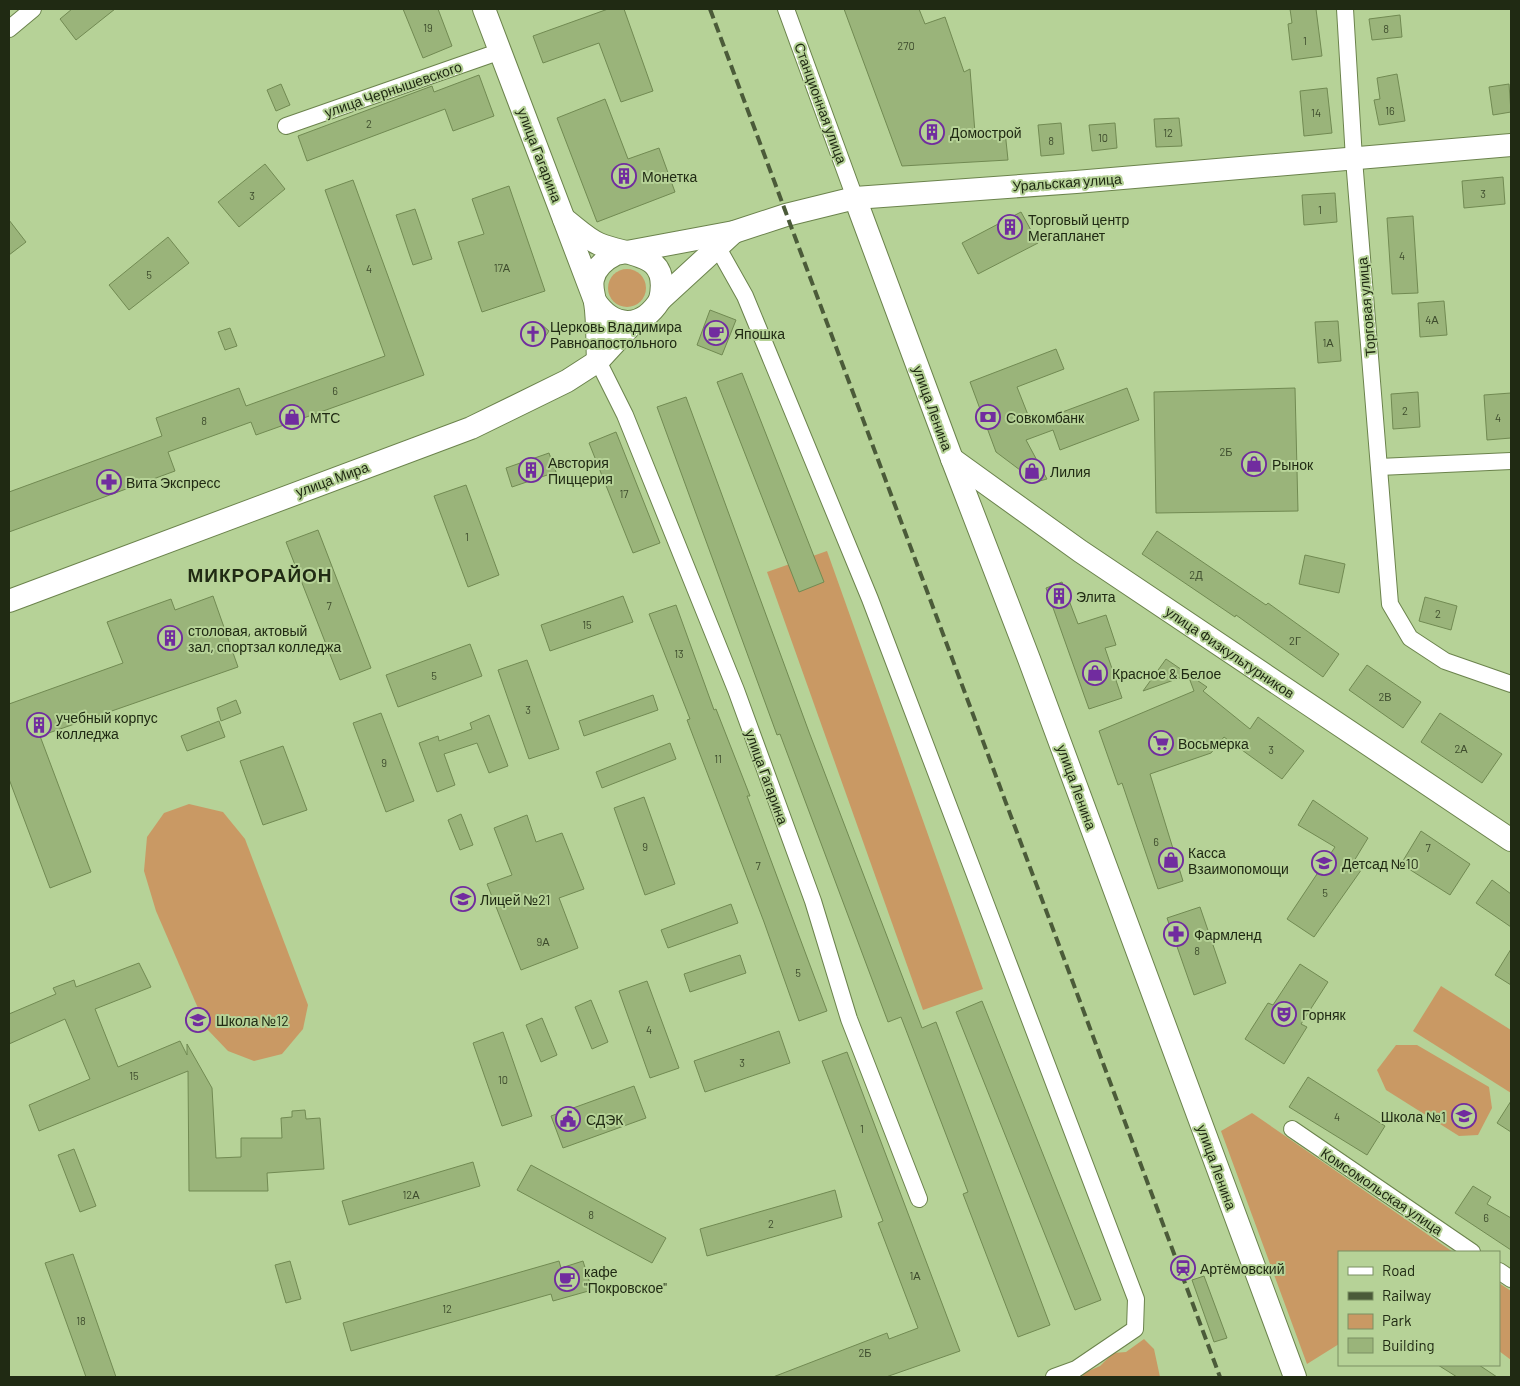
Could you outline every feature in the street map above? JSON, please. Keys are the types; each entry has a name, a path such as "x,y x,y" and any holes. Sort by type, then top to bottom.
{"main road":[{"name":"улица Гагарина","path":"484,9 595,301"},
{"name":"Уральская улица","path":"628,252 734,232 786,215 855,198 1511,145"},
{"name":"улица Ленина","path":"855,198 1036,678 1295,1377"},
{"path":"564,219 598,244 639,254 649,259 657,268 661,278 663,289 660,300 654,310 645,318 634,322 622,322 611,318 602,311 595,301"},
{"path":"660,300 734,232"},
{"path":"598,360 593,284 598,268 606,259 616,254 628,252"},
{"name":"улица Мира","path":"9,600 470,428 567,381 598,360 634,322"},
{"name":"улица Физкультурников","path":"952,459 1089,557 1511,840"}],"street":[{"path":"9,29 33,9"},
{"name":"Станционная улица","path":"786,9 855,198"},
{"name":"Торговая улица","path":"1345,9 1354,158 1390,604 1410,638 1445,661 1511,684"},
{"name":"улица Чернышевского","path":"286,126 500,51"},
{"path":"718,248 745,296 874,607 1136,1299 1134,1329 1076,1370 1054,1377"},
{"name":"улица Гагарина","path":"598,360 625,414 736,690 813,901 849,1019 919,1199"},
{"path":"1379,467 1511,460"},
{"name":"Комсомольская улица","path":"1292,1129 1471,1251"},
{"path":"1500,1272 1511,1279"}],"green space":[{"path":"627,269 634,270 640,275 645,281 645,295 640,301 634,306 627,307 620,306 614,301 609,295 608,288 609,281 614,275 620,270"},
{"path":"827,551 983,989 923,1010 767,572"},
{"path":"189,804 223,812 245,839 308,1005 303,1029 282,1054 254,1061 228,1051 207,1029 156,911 144,871 147,837 164,813"},
{"path":"1441,986 1511,1030 1511,1093 1413,1031"},
{"path":"1396,1045 1417,1045 1489,1087 1492,1108 1478,1135 1459,1136 1386,1090 1377,1070"},
{"path":"1252,1113 1452,1251 1338,1251 1338,1345 1307,1364 1221,1131"},
{"path":"1500,1284 1511,1291 1511,1360 1500,1352"},
{"path":"1144,1339 1154,1349 1160,1377 1082,1377 1084,1373 1100,1366 1113,1353 1126,1352"}],"building":[{"path":"72,9 115,9 76,40 60,19"},
{"path":"403,9 438,9 452,46 423,58"},
{"path":"608,9 624,9 653,91 621,102 599,43 543,63 533,36"},
{"path":"844,9 919,9 925,24 945,17 964,72 970,69 975,133 1005,131 1008,160 902,166"},
{"path":"1290,9 1316,9 1322,56 1292,60 1288,24 1292,23"},
{"path":"1400,15 1402,37 1372,40 1369,19"},
{"path":"1397,74 1405,121 1379,125 1374,100 1380,99 1377,78"},
{"path":"479,75 494,116 453,131 445,109 307,161 298,136 432,86 434,92"},
{"path":"281,84 290,105 276,111 267,90"},
{"path":"1509,84 1511,112 1493,115 1489,87"},
{"path":"1327,88 1332,133 1304,136 1300,91"},
{"name":"Монетка","path":"605,99 628,159 659,148 675,192 597,222 557,118"},
{"path":"1179,118 1182,146 1156,147 1154,119"},
{"path":"1061,123 1064,154 1041,156 1038,125"},
{"path":"1115,123 1117,148 1092,151 1089,125"},
{"path":"265,164 285,189 239,227 218,202"},
{"path":"1503,177 1505,204 1464,208 1462,181"},
{"path":"353,180 424,375 256,435 251,422 168,452 175,471 9,532 9,492 162,436 156,418 239,388 246,406 385,356 325,190"},
{"path":"509,186 545,291 482,312 458,242 484,234 472,199"},
{"path":"1335,193 1337,222 1304,225 1302,195"},
{"path":"415,209 432,259 413,265 396,215"},
{"name":"Торговый центр Мегапланет","path":"1021,212 1038,243 978,274 962,243"},
{"path":"1413,216 1418,293 1392,294 1387,218"},
{"path":"9,220 26,242 9,255"},
{"path":"168,237 189,263 129,310 109,285"},
{"path":"1444,301 1447,335 1420,337 1418,303"},
{"name":"Япошка","path":"710,310 736,320 722,355 697,345"},
{"path":"1338,321 1341,361 1318,363 1315,322"},
{"name":"Церковь Владимира Равноапостольного","path":"541,324 549,331 543,340 526,339 525,326"},
{"path":"230,328 237,346 225,350 218,332"},
{"path":"1056,349 1064,369 1017,387 1030,420 1048,414 1049,417 1127,388 1139,420 1060,450 1053,430 1026,440 1047,479 1036,482 996,452 970,382"},
{"path":"742,373 824,582 799,592 717,382"},
{"path":"1295,388 1298,511 1156,513 1154,392"},
{"path":"1418,392 1420,427 1393,429 1391,394"},
{"path":"1511,393 1511,438 1487,440 1484,395"},
{"path":"686,397 809,732 922,1028 936,1022 1050,1325 1018,1337 963,1194 968,1192 901,1017 888,1022 780,734 777,735 657,407"},
{"path":"616,432 660,543 633,553 589,443"},
{"name":"Австория Пиццерия","path":"549,453 556,472 512,487 506,468"},
{"path":"466,485 499,575 468,587 434,496"},
{"path":"318,530 371,668 340,680 286,542"},
{"path":"1157,531 1266,605 1268,603 1339,654 1323,677 1236,615 1235,617 1142,554"},
{"path":"1305,555 1345,564 1339,593 1299,584"},
{"name":"Красное & Белое","path":"1062,582 1078,624 1106,615 1116,645 1105,648 1122,698 1089,709 1046,588"},
{"path":"213,596 238,667 40,736 91,872 50,888 9,779 9,704 123,663 107,622 171,599 175,610"},
{"path":"623,596 633,622 550,651 541,625"},
{"path":"1425,597 1457,606 1451,630 1419,621"},
{"path":"676,605 714,710 716,709 750,796 747,796 827,1011 799,1021 764,922 687,720 690,719 649,614"},
{"path":"470,644 482,676 398,707 386,675"},
{"path":"1166,659 1207,687 1203,691 1250,729 1258,717 1304,751 1282,779 1224,737 1211,753 1150,774 1183,881 1158,889 1122,783 1118,785 1099,731 1194,691 1188,675 1143,691"},
{"path":"527,660 559,749 529,759 498,670"},
{"path":"1367,665 1421,702 1403,728 1349,690"},
{"path":"653,695 658,710 584,736 579,721"},
{"path":"236,700 241,713 221,721 217,708"},
{"path":"381,713 414,801 386,812 353,723"},
{"path":"1440,713 1502,754 1482,783 1421,742"},
{"path":"489,715 508,766 489,773 477,743 444,754 455,785 437,792 419,743 438,736 439,741 472,729 470,723"},
{"path":"219,721 225,737 187,751 181,736"},
{"path":"670,743 676,759 602,788 596,772"},
{"path":"283,746 307,810 263,825 240,761"},
{"path":"644,797 675,884 645,895 614,808"},
{"path":"1313,800 1368,838 1354,861 1364,866 1314,937 1287,919 1335,847 1298,825"},
{"path":"461,814 473,845 460,850 448,820"},
{"path":"527,815 536,842 562,833 584,889 559,898 578,948 521,970 487,884 512,875 494,828"},
{"path":"1421,831 1470,864 1450,895 1401,864"},
{"path":"1492,880 1511,894 1511,927 1476,903"},
{"path":"731,904 738,923 668,948 661,930"},
{"path":"1200,907 1226,983 1194,995 1167,918"},
{"path":"1511,949 1511,985 1495,975"},
{"path":"740,955 746,973 690,992 684,974"},
{"path":"139,963 151,987 95,1009 118,1067 180,1041 187,1055 187,1044 212,1088 216,1158 241,1157 241,1138 282,1138 281,1118 292,1117 292,1111 305,1110 306,1119 320,1118 324,1169 267,1173 268,1191 189,1191 188,1071 39,1131 29,1105 90,1079 65,1019 9,1044 9,1014 56,994 53,988 74,980 76,987"},
{"name":"Горняк","path":"1300,964 1328,982 1301,1024 1307,1027 1284,1064 1245,1039 1268,1003 1273,1005"},
{"path":"647,981 679,1068 650,1078 619,991"},
{"path":"591,1000 608,1042 592,1049 575,1007"},
{"path":"982,1001 1101,1300 1075,1310 956,1012"},
{"path":"542,1018 557,1055 541,1062 526,1025"},
{"path":"779,1031 790,1063 705,1092 694,1061"},
{"path":"503,1032 532,1116 502,1126 473,1043"},
{"path":"847,1052 960,1351 886,1377 773,1377 887,1333 889,1339 918,1328 878,1223 883,1221 822,1061"},
{"path":"1308,1077 1385,1126 1367,1155 1289,1107"},
{"path":"634,1086 646,1118 563,1148 551,1116"},
{"path":"1511,1101 1511,1132 1497,1123"},
{"path":"74,1149 96,1206 80,1212 58,1155"},
{"path":"473,1162 480,1186 349,1225 342,1201"},
{"path":"531,1165 666,1238 652,1263 517,1190"},
{"path":"1473,1186 1491,1197 1487,1204 1511,1218 1511,1250 1455,1213"},
{"path":"835,1190 842,1217 707,1256 700,1229"},
{"path":"73,1254 116,1377 86,1377 45,1263"},
{"path":"290,1261 301,1299 286,1303 275,1265"},
{"path":"559,1261 561,1268 583,1261 592,1290 553,1301 551,1294 351,1351 343,1323"},
{"path":"1204,1276 1227,1338 1214,1342 1192,1280"},
{"path":"1440,1366 1480,1366 1497,1377 1457,1377"}],"railway":[{"path":"710,9 1220,1377"}],"place":[{"name":"Домострой","path":"932,132"},
{"name":"Монетка","path":"624,176"},
{"name":"Торговый центр Мегапланет","path":"1010,227"},
{"name":"Япошка","path":"716,333"},
{"name":"Церковь Владимира Равноапостольного","path":"533,334"},
{"name":"МТС","path":"292,417"},
{"name":"Совкомбанк","path":"988,417"},
{"name":"Рынок","path":"1254,464"},
{"name":"Австория Пиццерия","path":"531,470"},
{"name":"Лилия","path":"1032,471"},
{"name":"Вита Экспресс","path":"109,482"},
{"name":"Элита","path":"1059,596"},
{"name":"столовая, актовый зал, спортзал колледжа","path":"170,638"},
{"name":"Красное & Белое","path":"1095,673"},
{"name":"учебный корпус колледжа","path":"39,725"},
{"name":"Восьмерка","path":"1161,743"},
{"name":"Касса Взаимопомощи","path":"1171,860"},
{"name":"Детсад №10","path":"1324,863"},
{"name":"Лицей №21","path":"463,899"},
{"name":"Фармленд","path":"1176,934"},
{"name":"Горняк","path":"1284,1014"},
{"name":"Школа №12","path":"198,1020"},
{"name":"Школа №1","path":"1464,1116"},
{"name":"СДЭК","path":"568,1119"},
{"name":"Артёмовский","path":"1183,1268"},
{"name":"кафе \"Покровское\"","path":"567,1279"}],"district":[{"name":"МИКРОРАЙОН","path":"260,574"}]}
